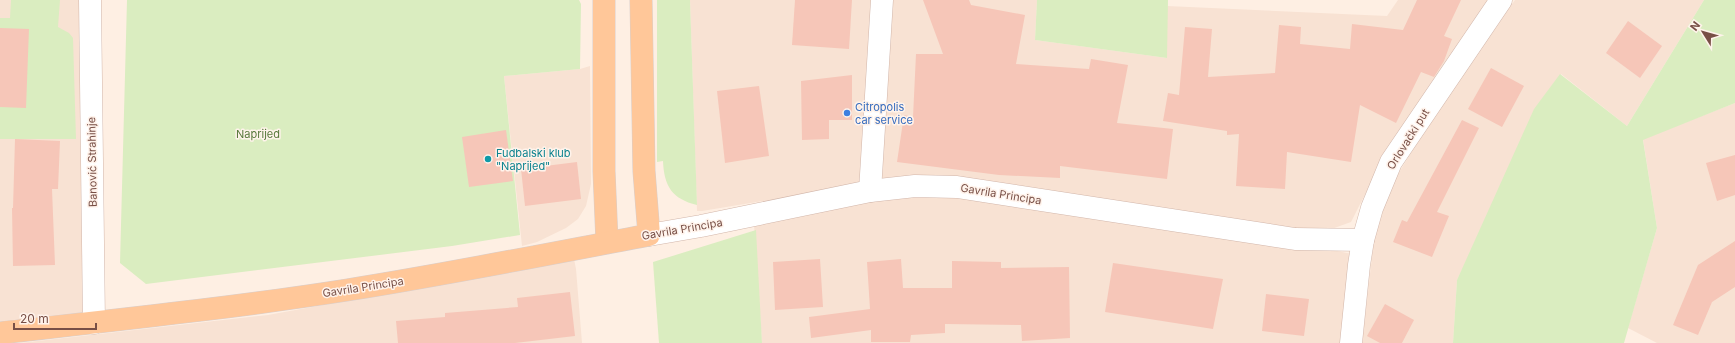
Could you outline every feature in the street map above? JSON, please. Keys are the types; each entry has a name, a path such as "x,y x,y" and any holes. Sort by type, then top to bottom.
{"main road":[{"path":"604,0 604,171 607,242"},
{"path":"641,0 644,171 649,234"},
{"name":"Gavrila Principa","path":"0,333 94,323 347,290 464,270 649,234"}],"street":[{"name":"Banović Strahinje","path":"90,0 94,323"},
{"path":"870,191 882,0"},
{"name":"Orlovački put","path":"1351,343 1363,240 1372,208 1391,162 1501,0"},
{"name":"Gavrila Principa","path":"649,234 701,226 870,191 915,186 957,187 1295,239 1363,240"}],"shaded area":[{"path":"0,0 90,0 94,323 0,333"},
{"path":"690,0 1037,0 1035,40 1167,58 1167,6 1387,16 1398,0 1492,0 1385,155 1351,222 1326,231 1294,233 897,179 697,211"},
{"path":"1515,0 1704,0 1627,126 1561,74 1457,280 1453,343 1362,343 1375,231 1395,179 1456,80"},
{"path":"590,66 591,184 586,206 578,219 566,228 537,242 522,246 504,76 580,69"},
{"path":"1735,103 1735,343 1657,343 1628,328 1657,228 1643,139"},
{"path":"914,191 1322,248 1352,254 1344,343 762,343 754,224"},
{"path":"574,259 582,343 20,343 268,315"}],"green space":[{"path":"11,0 60,0 58,27 69,33 73,38 76,139 0,139 0,18 10,18"},
{"name":"Naprijed","path":"127,0 579,0 581,4 580,69 504,76 520,235 452,246 146,284 120,263"},
{"path":"657,0 690,0 697,205 681,199 671,190 665,178 663,161 657,162"},
{"path":"1037,0 1168,0 1167,58 1035,40"},
{"path":"1704,0 1735,0 1735,103 1643,140 1657,228 1624,343 1453,343 1457,280 1534,109 1560,74 1627,126"},
{"path":"756,230 762,343 659,343 653,262"}],"building":[{"path":"795,0 852,0 849,49 792,45"},
{"path":"923,0 969,0 971,5 1025,15 1016,64 1089,69 1091,59 1128,65 1117,123 1173,129 1167,179 1060,166 1060,178 999,175 897,162 904,115 913,117 916,54 943,54"},
{"path":"1417,0 1461,0 1444,36 1452,39 1444,61 1434,77 1421,72 1396,123 1360,105 1351,162 1287,152 1285,189 1236,186 1239,134 1227,135 1227,131 1163,121 1168,93 1179,95 1185,27 1212,29 1208,77 1275,73 1279,25 1301,27 1300,44 1350,49 1352,24 1403,30"},
{"path":"1628,21 1662,46 1640,78 1606,53"},
{"path":"0,28 29,29 26,108 0,107"},
{"path":"1491,68 1524,86 1502,127 1468,109"},
{"path":"852,75 852,120 829,120 829,139 802,140 801,81"},
{"path":"759,86 769,156 725,163 717,91"},
{"path":"1462,120 1479,128 1437,212 1449,216 1432,257 1393,242 1402,220 1407,222"},
{"name":"Fudbalski klub \"Naprijed\"","path":"506,130 513,181 469,187 462,137"},
{"path":"15,139 60,141 58,189 52,189 55,265 13,266 12,208"},
{"path":"1735,155 1735,195 1717,201 1706,163"},
{"path":"577,162 581,199 525,206 521,169"},
{"path":"1735,241 1735,287 1712,302 1698,335 1673,325 1698,265"},
{"path":"820,259 823,307 775,310 773,262"},
{"path":"901,259 903,288 952,288 952,261 1001,262 1001,268 1069,267 1070,338 1022,341 1021,325 945,324 945,333 911,335 910,342 871,342 871,330 811,338 809,317 870,309 867,262"},
{"path":"1113,263 1223,279 1213,329 1105,312"},
{"path":"570,292 575,336 515,343 398,343 396,321 445,317 445,313 518,307 517,298"},
{"path":"1266,294 1309,299 1304,336 1262,331"},
{"path":"1385,304 1414,320 1402,343 1380,343 1367,336"}],"place":[{"name":"Citropolis car service","path":"847,113"},
{"name":"Fudbalski klub \"Naprijed\"","path":"488,159"}]}
